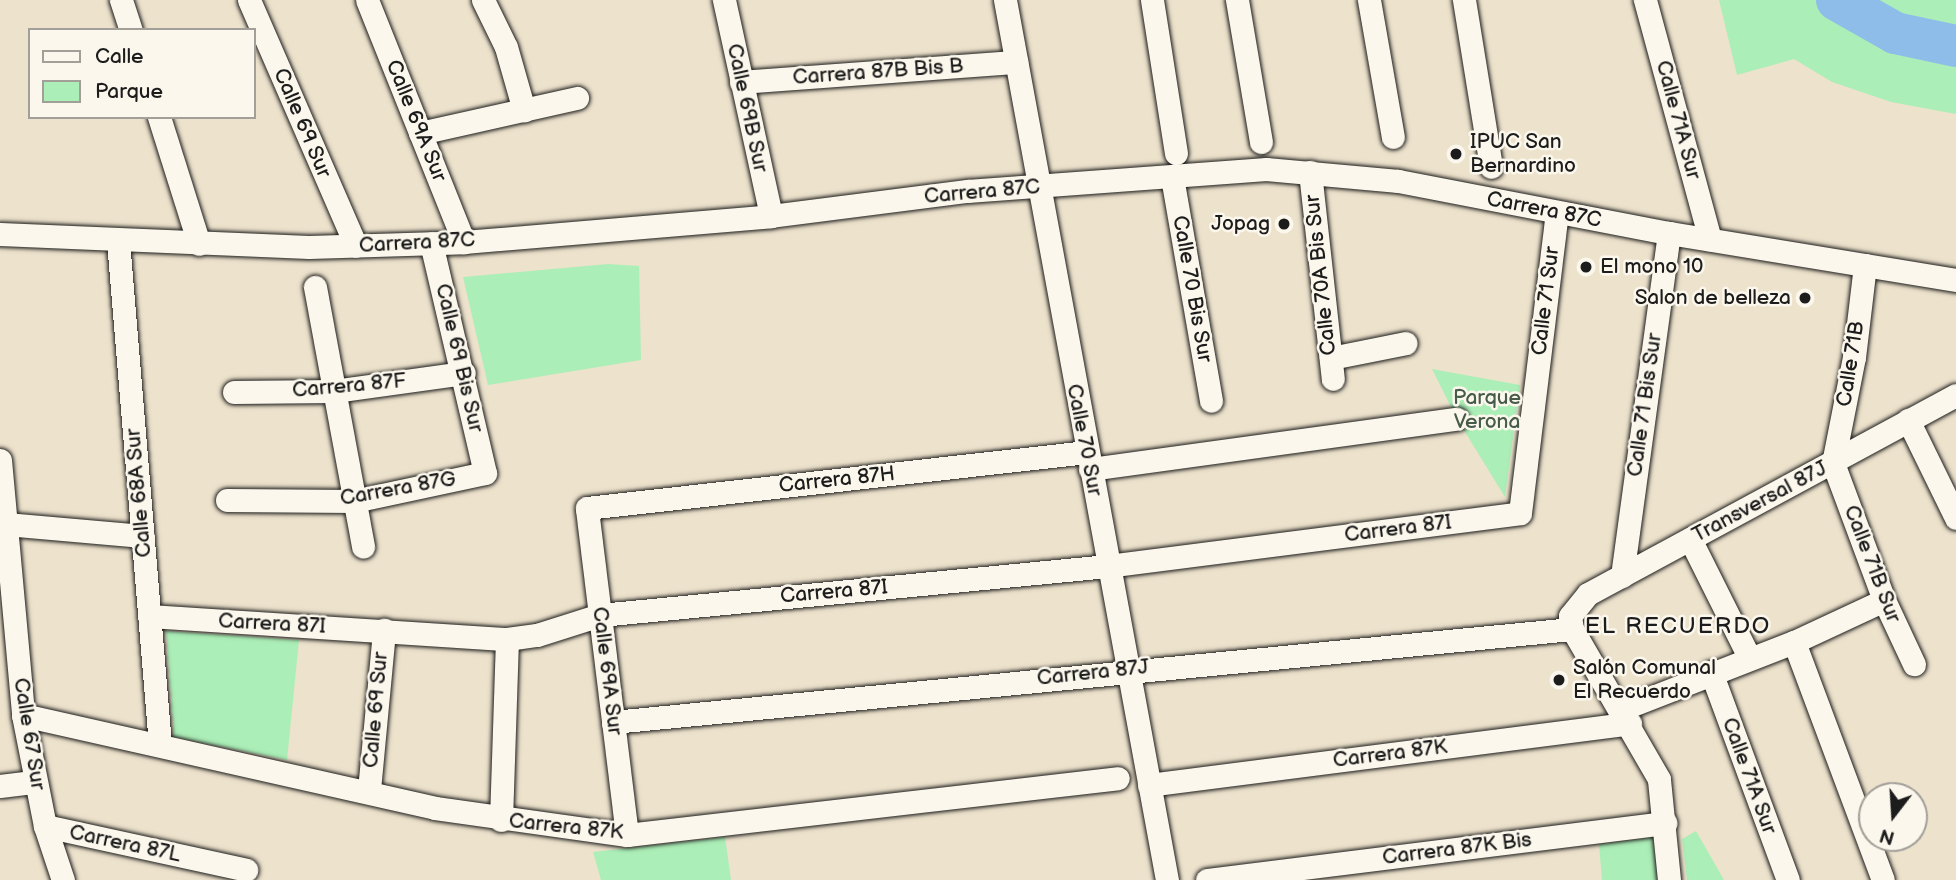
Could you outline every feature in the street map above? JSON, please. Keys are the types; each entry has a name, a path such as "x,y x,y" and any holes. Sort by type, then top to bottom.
{"street":[{"path":"121,0 130,28"},
{"name":"Calle 69 Sur","path":"248,0 356,246"},
{"name":"Calle 69A Sur","path":"367,0 464,242"},
{"path":"483,0 506,47"},
{"path":"498,0 506,47 524,110"},
{"name":"Calle 69B Sur","path":"724,0 771,216"},
{"name":"Calle 70 Sur","path":"1005,0 1037,187 1167,880"},
{"path":"1152,0 1176,153"},
{"path":"1237,0 1261,142"},
{"path":"1369,0 1393,137"},
{"path":"1464,0 1491,167"},
{"name":"Calle 71A Sur","path":"1645,0 1710,239"},
{"name":"Carrera 87B Bis B","path":"741,82 1016,62"},
{"path":"420,132 577,98"},
{"path":"160,119 199,244"},
{"name":"Carrera 87C","path":"0,234 199,244 356,246 464,242 771,216 1037,187 1266,169 1398,181 1669,233 1956,280"},
{"name":"Calle 70A Bis Sur","path":"1310,172 1332,368 1406,343"},
{"name":"Calle 70 Bis Sur","path":"1172,177 1212,401"},
{"name":"Calle 71 Sur","path":"1520,513 1557,213"},
{"name":"Calle 71 Bis Sur","path":"1622,576 1669,233"},
{"name":"Calle 68A Sur","path":"118,241 160,744"},
{"name":"Calle 69 Bis Sur","path":"431,243 464,373 485,473"},
{"name":"Calle 71B","path":"1833,463 1854,357 1865,265"},
{"path":"315,287 363,547"},
{"name":"Carrera 87F","path":"234,393 334,391 464,373"},
{"name":"Transversal 87J","path":"1571,622 1588,594 1956,395"},
{"name":"Carrera 87H","path":"587,508 1088,460 1457,419"},
{"path":"1908,420 1956,517"},
{"name":"Calle 67 Sur","path":"0,460 23,715 45,827 63,880"},
{"name":"Calle 71B Sur","path":"1833,463 1884,600 1914,664"},
{"name":"Carrera 87G","path":"227,500 354,501 485,473"},
{"name":"Calle 69A Sur","path":"587,508 627,835"},
{"name":"Carrera 87I","path":"149,616 507,639 537,635 600,615 1108,566 1520,513"},
{"path":"6,524 142,536"},
{"path":"1690,540 1749,657"},
{"name":"Carrera 87K","path":"1149,786 1626,716 1711,672 1794,642 1884,600"},
{"path":"1571,622 1659,779 1669,880"},
{"name":"Carrera 87J","path":"613,722 1571,622"},
{"name":"Calle 69 Sur","path":"369,790 384,630"},
{"path":"501,820 507,639"},
{"path":"1794,642 1883,880"},
{"name":"Calle 71A Sur","path":"1711,672 1788,880"},
{"name":"Carrera 87K","path":"23,715 501,820 627,835 1118,778"},
{"path":"0,786 35,782"},
{"name":"Carrera 87K Bis","path":"1207,880 1665,823"},
{"name":"Carrera 87L","path":"45,827 246,870"}],"green space":[{"path":"1719,0 1956,0 1956,114 1891,102 1832,82 1794,59 1737,75"},
{"path":"608,264 639,266 641,360 488,385 463,277"},
{"name":"Parque Verona","path":"1432,369 1520,385 1505,497 1457,419"},
{"path":"166,631 299,640 287,760 174,737"},
{"path":"1696,831 1724,880 1687,880 1682,839"},
{"path":"725,837 731,880 601,880 593,852"},
{"path":"1655,837 1659,880 1602,880 1599,844"}],"waterway":[{"path":"1837,0 1895,33 1956,46"}],"place":[{"name":"IPUC San Bernardino","path":"1456,154"},
{"name":"Jopag","path":"1284,224"},
{"name":"El mono 10","path":"1586,267"},
{"name":"Salon de belleza","path":"1805,298"},
{"name":"Salón Comunal El Recuerdo","path":"1559,680"}],"district":[{"name":"EL RECUERDO","path":"1678,626"}]}
